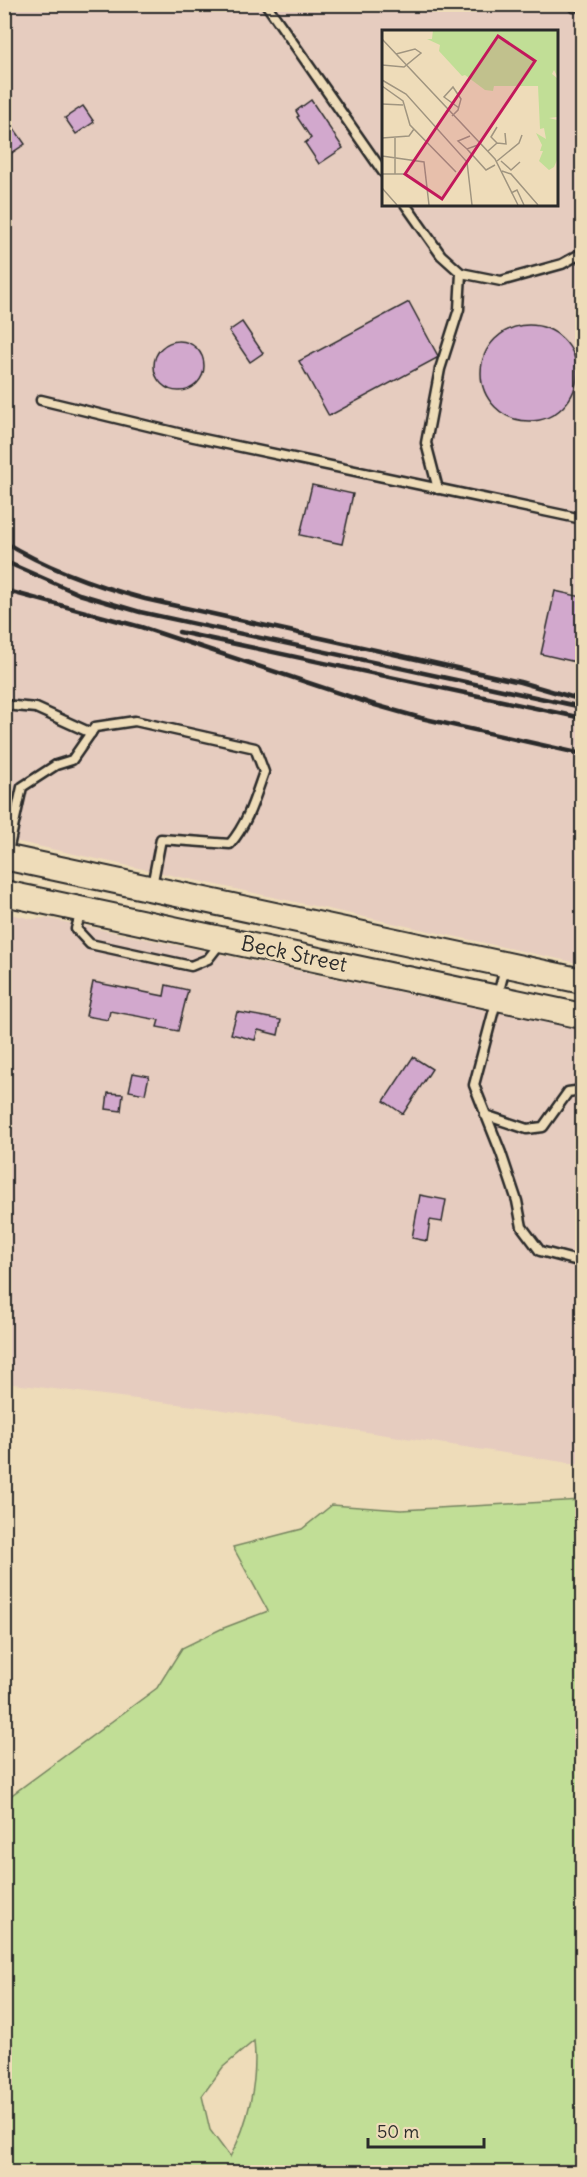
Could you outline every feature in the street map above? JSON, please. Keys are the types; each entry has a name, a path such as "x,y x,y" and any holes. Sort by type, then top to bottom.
{"main road":[{"name":"Beck Street","path":"5,858 582,981"},
{"name":"Beck Street","path":"4,893 582,1016"}],"lane":[{"path":"266,4 382,171"},
{"path":"406,206 441,255 461,273 501,281 562,264 582,253"},
{"path":"438,489 426,443 440,369 459,309 461,273"},
{"path":"41,400 194,437 582,519"},
{"path":"4,705 36,708 91,733"},
{"path":"5,858 22,787 56,765 72,760 95,727 135,721 255,748 264,772 250,813 240,833 230,844 161,839 152,890"},
{"path":"82,909 76,929 90,945 191,966 208,959 224,939"},
{"path":"506,964 474,1085 510,1182 522,1227 540,1251 582,1262"},
{"path":"484,1115 527,1130 543,1127 568,1092 582,1090"}],"shaded area":[{"path":"5,5 582,5 582,964 5,839"},
{"path":"5,913 32,919 46,918 582,1030 582,1465 210,1408 5,1383"}],"green space":[{"path":"582,1500 582,2172 5,2172 5,1800 157,1688 182,1648 221,1629 268,1611 233,1547 302,1529 332,1505 401,1510","holes":["254,2041 251,2100 237,2144 230,2157 210,2130 202,2096 223,2067"]}],"building":[{"path":"311,100 343,148 319,164 305,143 311,138 297,117 299,116 296,111"},
{"path":"83,106 94,122 76,134 65,118"},
{"path":"4,114 25,144 4,158"},
{"path":"409,302 437,358 329,416 299,361"},
{"path":"242,322 263,353 250,362 229,331"},
{"path":"529,325 547,329 563,339 573,355 577,373 573,391 563,407 547,417 529,421 511,417 495,407 485,391 481,373 485,355 495,339 511,329"},
{"path":"179,341 188,343 199,352 204,366 202,375 193,386 179,391 170,389 159,380 154,366 156,357 165,346"},
{"path":"312,485 353,494 342,544 300,535"},
{"path":"555,591 582,597 582,634 576,662 541,654"},
{"path":"93,982 164,996 166,985 188,990 178,1031 157,1027 159,1020 110,1011 108,1020 86,1016"},
{"path":"237,1012 281,1020 278,1035 258,1030 255,1040 231,1034"},
{"path":"413,1057 432,1069 403,1114 384,1101"},
{"path":"133,1073 149,1076 145,1094 129,1091"},
{"path":"108,1093 123,1094 121,1111 106,1109"},
{"path":"420,1195 446,1200 442,1222 430,1220 427,1241 412,1238"}],"railway":[{"path":"4,542 73,576 145,599 520,682 582,700"},
{"path":"4,561 79,594 140,612 577,706"},
{"path":"4,590 141,627 375,705 421,718 582,754"},
{"path":"179,632 582,718"}]}
